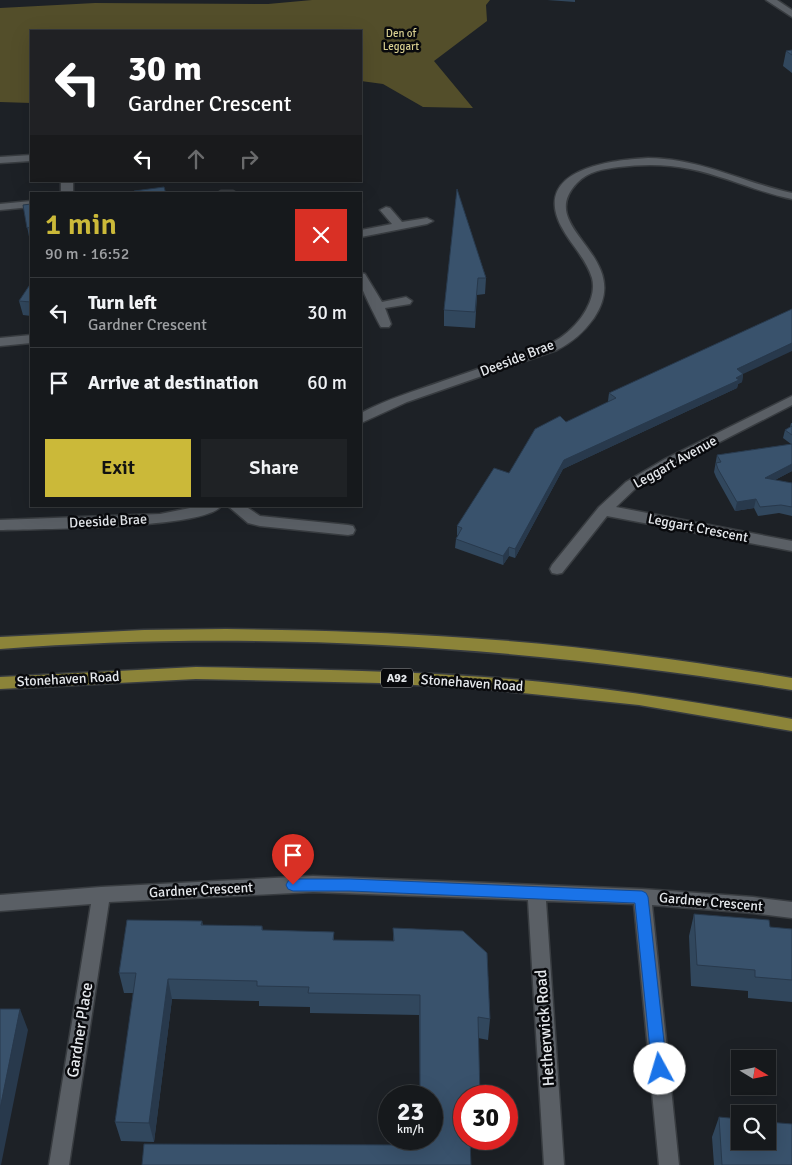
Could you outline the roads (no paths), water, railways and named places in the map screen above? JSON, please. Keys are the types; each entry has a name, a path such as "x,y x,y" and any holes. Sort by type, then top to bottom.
{"main road":[{"path":"0,643 200,635 387,637 464,642 630,658 792,684"},
{"name":"Stonehaven Road","path":"0,683 196,674 399,678 485,683 640,700 792,725"}],"street":[{"path":"771,0 792,14"},
{"path":"0,160 30,158"},
{"name":"Deeside Brae","path":"362,418 408,397 546,350 570,337 593,310 599,292 599,278 584,250 573,237 559,212 560,199 564,189 574,178 590,170 632,162 683,164 792,196"},
{"path":"0,206 30,204"},
{"path":"386,210 399,226"},
{"path":"362,234 428,221"},
{"path":"362,279 378,306 385,324"},
{"path":"378,306 406,301"},
{"path":"0,342 30,339"},
{"name":"Leggart Avenue","path":"557,569 604,510 631,485 670,462 792,400"},
{"name":"Deeside Brae","path":"0,525 160,519 199,512 212,507"},
{"path":"236,507 253,519 260,521 348,530"},
{"name":"Leggart Crescent","path":"604,510 792,546"},
{"name":"Gardner Crescent","path":"0,903 101,895 312,884 642,897 753,905 792,910"},
{"name":"Hetherwick Road","path":"536,892 554,1165"},
{"name":"Gardner Place","path":"59,1165 101,895"},
{"path":"642,897 670,1165"}],"park label":[{"name":"Den of Leggart","path":"401,39"}]}
